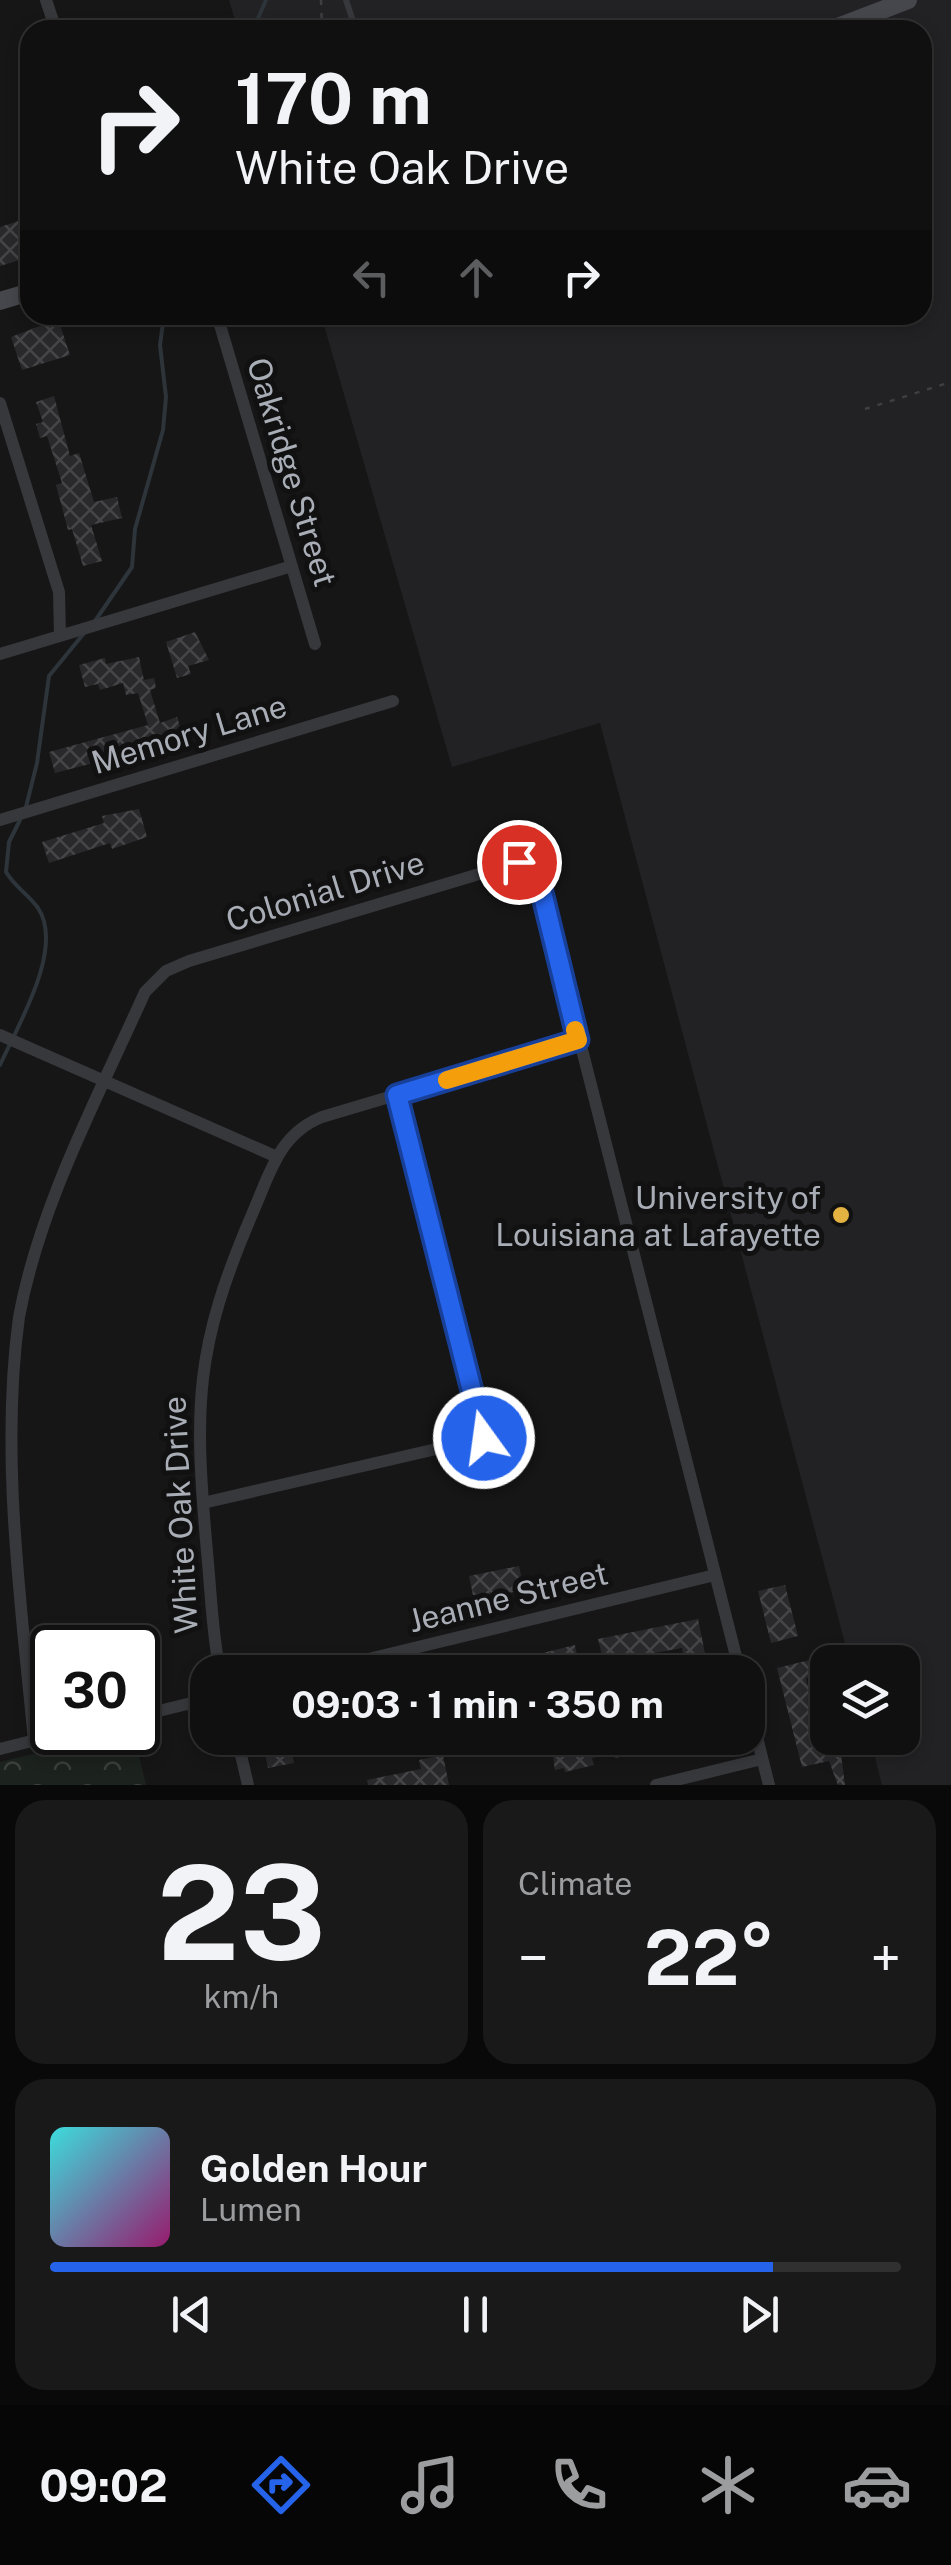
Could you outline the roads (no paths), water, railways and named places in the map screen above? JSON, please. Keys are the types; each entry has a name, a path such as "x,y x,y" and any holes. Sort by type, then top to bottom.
{"main road":[{"path":"856,20 908,0"}],"street":[{"name":"Oakridge Street","path":"219,325 316,644"},
{"path":"0,403 59,592 60,635"},
{"path":"0,654 292,566"},
{"name":"Memory Lane","path":"0,820 394,702"},
{"name":"Colonial Drive","path":"30,1697 10,1477 12,1357 26,1283 44,1224 144,992 166,971 519,862 530,866 540,884 736,1655"},
{"path":"0,1035 277,1158"},
{"name":"White Oak Drive","path":"218,1655 197,1417 204,1351 223,1283 290,1135 309,1122 578,1040"},
{"path":"203,1503 484,1438 397,1095"},
{"name":"Jeanne Street","path":"385,1655 715,1575"},
{"path":"160,1710 190,1703"},
{"path":"0,1749 30,1742"},
{"path":"241,1755 248,1785"},
{"path":"761,1755 769,1785"},
{"path":"656,1785 762,1759"}],"waterway":[{"path":"257,20 266,0"},
{"path":"95,621 132,567 135,529 163,430 166,397 160,345 163,325"},
{"path":"26,807 37,763 49,676 85,632"},
{"path":"0,1065 36,987 46,944 45,925 38,908 6,872 9,842 20,820"}],"place":[{"name":"University of Louisiana at Lafayette","path":"841,1215"}]}
